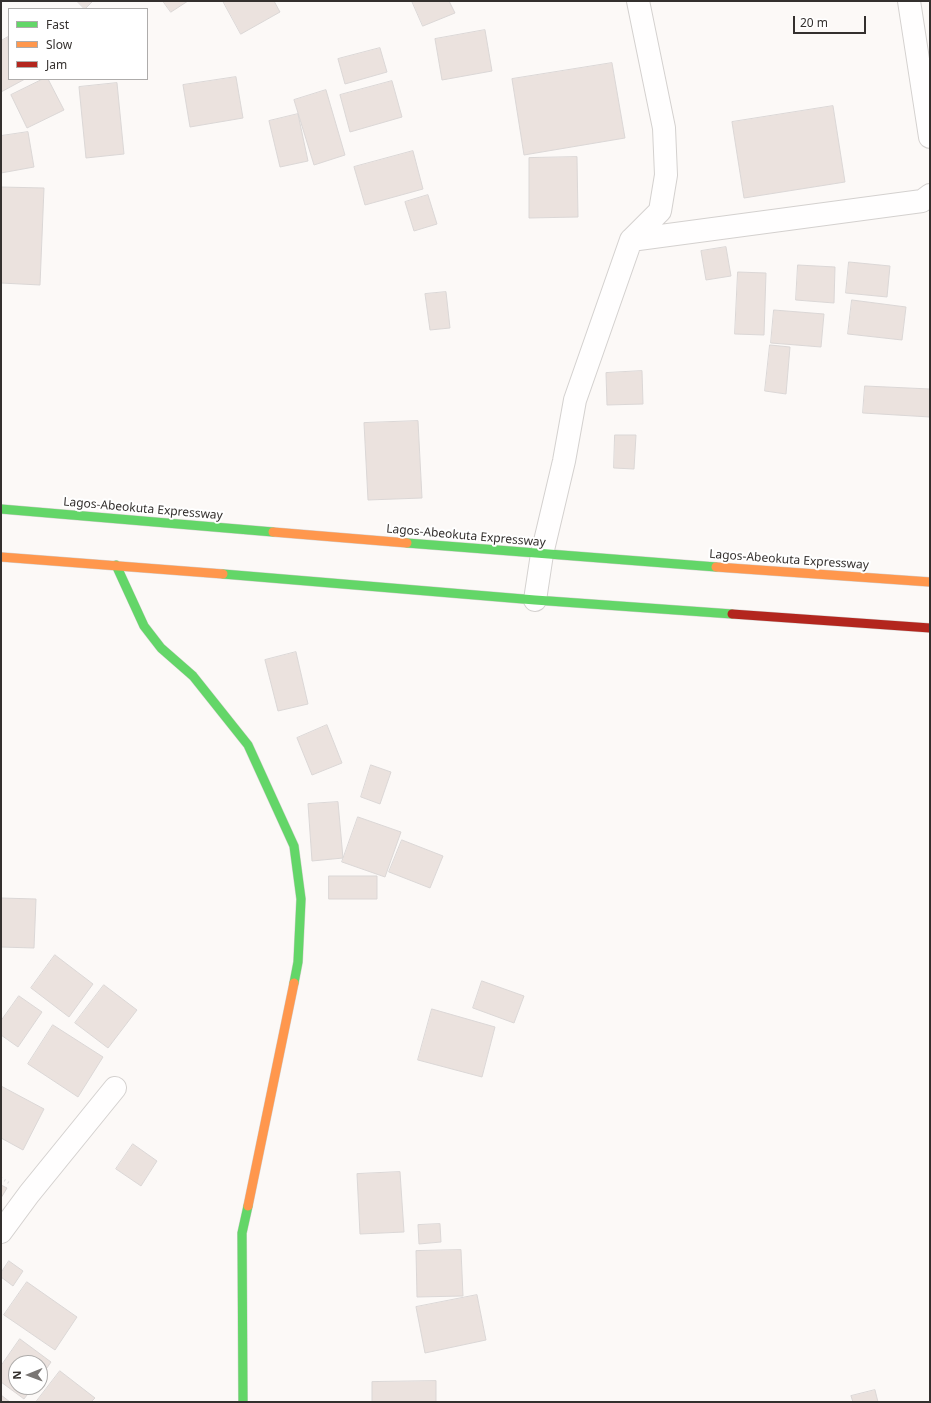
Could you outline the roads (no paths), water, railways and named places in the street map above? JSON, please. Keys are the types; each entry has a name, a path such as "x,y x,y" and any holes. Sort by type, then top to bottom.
{"main road":[{"name":"Lagos-Abeokuta Expressway","path":"1,509 542,554 930,582"},
{"path":"1,557 116,565 535,600 930,628"},
{"path":"116,565 144,626 162,648 193,676 248,745 294,846 301,899 298,962 242,1232 243,1402"}],"street":[{"path":"535,600 542,554 564,461 575,400 631,240 660,211 666,175 664,128 638,1"},
{"path":"909,1 930,137"},
{"path":"631,240 922,201 930,195"},
{"path":"1,1232 25,1199 115,1088"}]}
